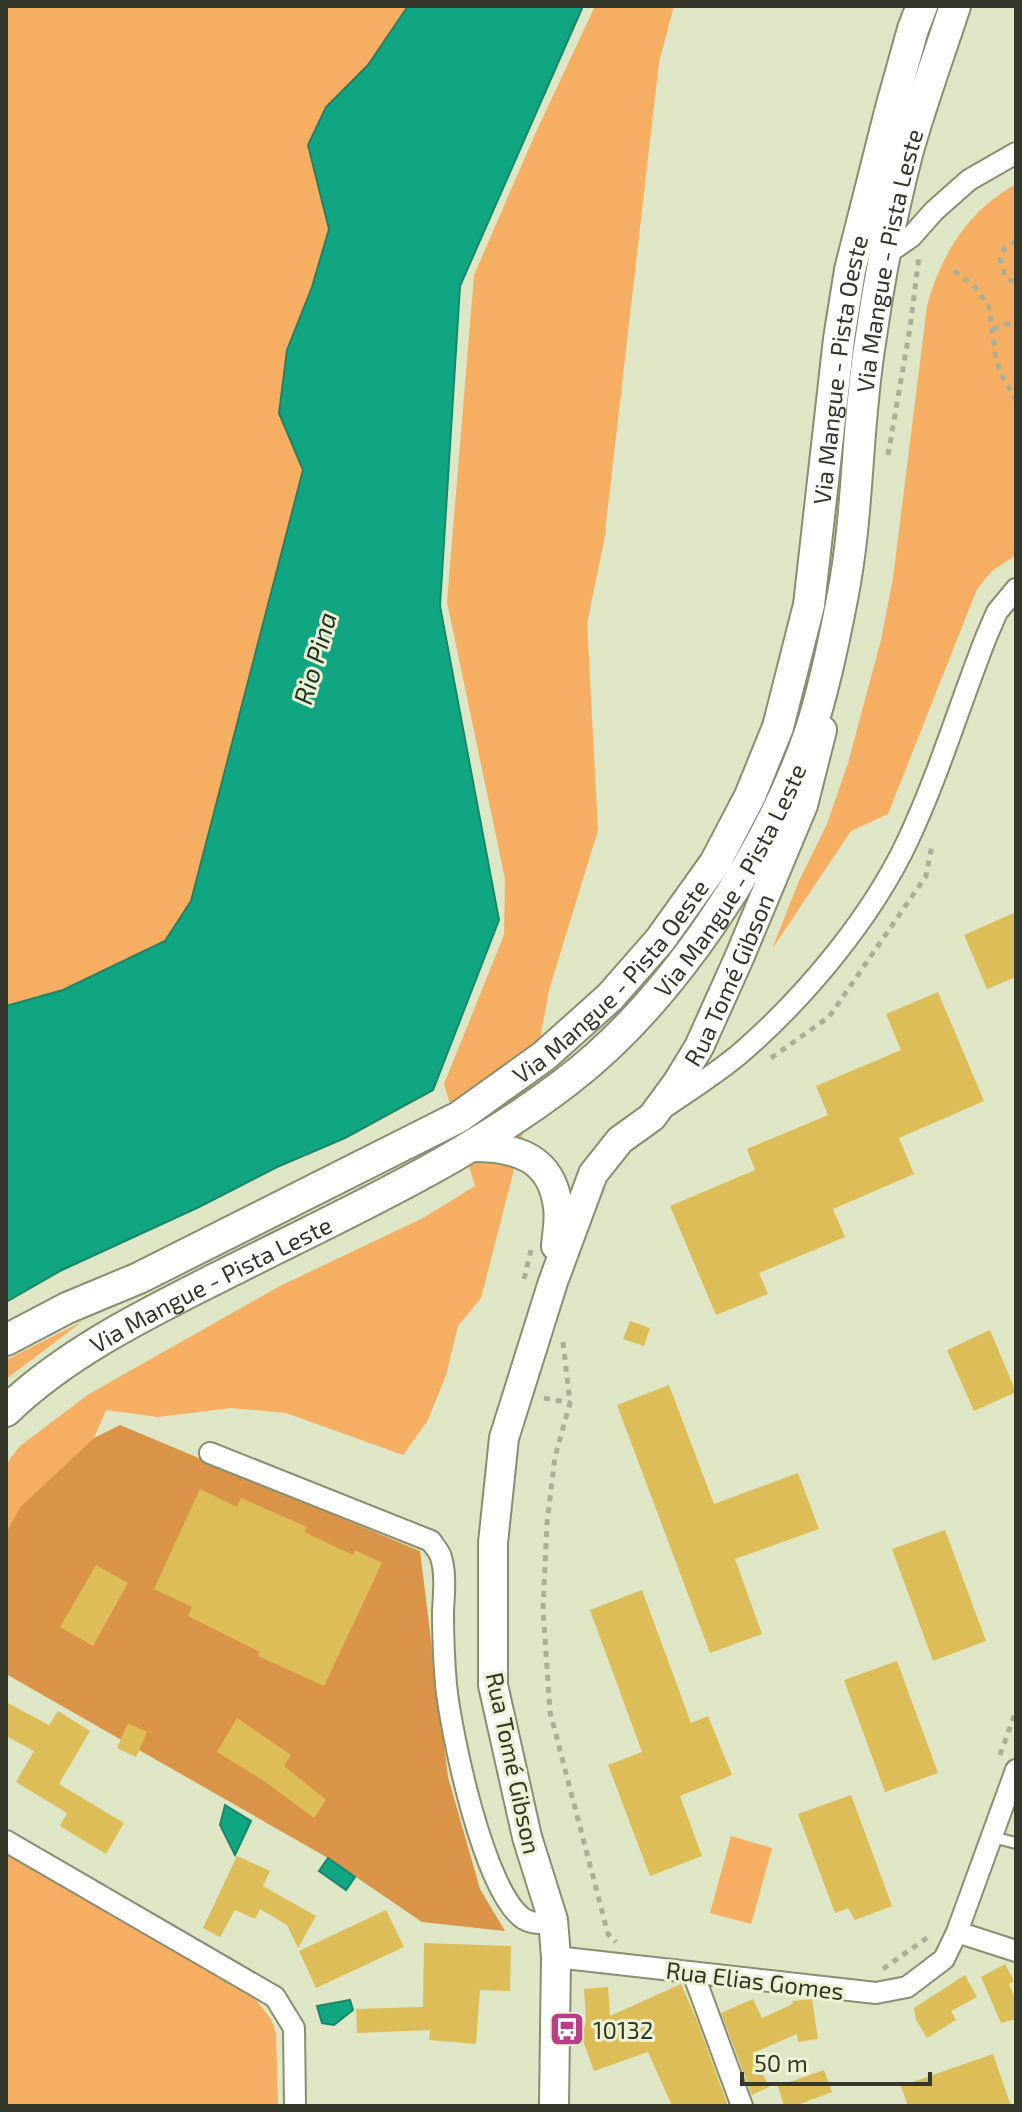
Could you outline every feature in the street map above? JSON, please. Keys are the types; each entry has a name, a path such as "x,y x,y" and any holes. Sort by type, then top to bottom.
{"main road":[{"name":"Via Mangue - Pista Oeste","path":"6,1340 67,1308 139,1278 459,1117 544,1056 610,997 660,940 715,863 750,796 778,727 809,605 839,339 850,270 894,95 922,6"},
{"name":"Via Mangue - Pista Leste","path":"6,1411 60,1368 128,1323 474,1147 569,1080 601,1051 650,1002 713,921 774,817 810,731 843,596 869,347 885,255 907,154 955,6"}],"street":[{"path":"885,255 911,237 934,211 969,180 1016,153"},
{"path":"652,1117 750,1044 809,984 862,917 908,841 987,635 997,612 1016,589"},
{"name":"Rua Tomé Gibson","path":"554,2106 556,1957 553,1920 527,1837 493,1685 493,1543 504,1438 553,1282 593,1174 620,1140 652,1117 699,1047 803,805 827,711 843,596"},
{"name":"Rua Tomé Gibson","path":"474,1147 498,1147 523,1152 541,1166 552,1183 559,1208 553,1282"},
{"path":"210,1453 431,1541 440,1555 444,1580 446,1686 456,1748 475,1821 492,1870 509,1903 524,1918 538,1924 553,1920"},
{"path":"1016,1770 957,1932 1016,1950"},
{"path":"6,1841 275,1997 294,2028 295,2106"},
{"name":"Rua Elias Gomes","path":"556,1957 876,1993 907,1987 944,1959 957,1932"},
{"path":"693,1973 742,2106"}],"lane":[{"path":"992,1837 1016,1843"}],"path":[{"path":"1016,241 1005,247 1000,259 1005,276 1016,284"},
{"path":"954,271 983,297 989,307 996,358 1016,400"},
{"path":"993,329 1016,321"},
{"path":"769,1060 829,1017 926,876 934,837"},
{"path":"566,1332 562,1346 570,1403 555,1457 547,1523 543,1609 550,1712 608,1934 618,1944"},
{"path":"883,1969 936,1931"}],"shaded area":[{"path":"6,6 408,6 368,65 326,107 308,145 329,229 279,413 303,470 191,902 165,941 63,990 6,1006"},
{"path":"595,6 674,6 659,62 604,541 587,623 598,830 549,990 522,1138 481,1298 458,1326 446,1375 428,1420 403,1455 286,1413 231,1408 158,1417 106,1410 94,1438 20,1507 6,1533 6,1464 20,1446 89,1394 280,1286 423,1218 475,1186 444,1084 504,935 505,879 447,602 474,275"},
{"path":"1016,184 1016,555 992,571 977,589 888,814 851,831 772,949 799,881 827,824 848,763 881,640 893,578 927,306 933,287 949,252 970,221"},
{"path":"83,1321 6,1379 6,1360"},
{"path":"120,1425 420,1551 448,1777 480,1889 505,1931 422,1922 328,1858 6,1674 6,1533 20,1507 94,1438"},
{"path":"731,1836 772,1848 751,1924 710,1913"},
{"path":"6,1852 254,1997 271,2019 276,2033 278,2106 6,2106"}],"water":[{"name":"Rio Pina","path":"408,6 583,6 460,286 440,606 499,920 433,1090 345,1138 277,1167 62,1270 6,1302 6,1006 63,990 165,941 191,901 303,470 279,413 287,350 312,287 329,229 308,145 326,107 368,65"},
{"path":"225,1805 251,1821 235,1855 220,1825"},
{"path":"328,1858 355,1877 346,1890 319,1871"},
{"path":"350,2000 353,2010 334,2025 322,2023 317,2006"}],"building":[{"path":"1016,912 1016,977 987,989 964,935"},
{"path":"938,992 984,1101 899,1138 914,1174 833,1209 845,1237 759,1273 768,1294 716,1315 670,1206 755,1170 747,1149 828,1115 816,1086 901,1050 886,1014"},
{"path":"630,1321 650,1328 644,1346 623,1339"},
{"path":"990,1330 1016,1392 974,1411 947,1350"},
{"path":"669,1385 714,1504 798,1473 819,1529 735,1559 762,1634 710,1653 617,1405"},
{"path":"200,1489 237,1507 241,1498 307,1527 304,1532 353,1555 355,1550 382,1563 324,1686 258,1656 260,1652 188,1616 192,1607 154,1589"},
{"path":"945,1530 986,1641 933,1661 892,1549"},
{"path":"96,1565 128,1583 93,1646 60,1627"},
{"path":"642,1590 691,1723 708,1716 732,1775 680,1796 702,1856 650,1876 608,1765 642,1752 590,1610"},
{"path":"897,1661 938,1773 885,1792 844,1680"},
{"path":"6,1702 49,1725 58,1711 90,1731 59,1784 124,1823 106,1854 60,1826 67,1813 16,1782 34,1751 6,1736"},
{"path":"237,1718 291,1755 284,1766 326,1800 314,1818 264,1781 217,1752"},
{"path":"128,1723 147,1732 136,1757 117,1748"},
{"path":"851,1795 892,1906 855,1920 848,1908 835,1913 798,1814"},
{"path":"237,1856 270,1871 263,1886 316,1916 298,1948 287,1925 260,1909 255,1919 235,1910 220,1937 203,1928"},
{"path":"386,1910 404,1947 316,1988 299,1951"},
{"path":"424,1943 511,1946 510,1991 480,1990 476,2044 429,2040 430,2030 357,2033 356,2009 423,2007"},
{"path":"1005,1964 1014,1981 1009,1984 1016,2001 1016,2019 1001,2023 981,1977"},
{"path":"965,1975 977,1997 951,2011 956,2020 927,2038 916,2020 914,2008"},
{"path":"681,1984 728,2106 672,2106 648,2052 594,2071 582,2038 586,2020 584,1989 608,1987 610,2016"},
{"path":"753,1999 762,2018 793,2004 792,2001 812,1999 818,2039 798,2042 797,2034 753,2053 769,2087 752,2095 721,2013"},
{"path":"993,2054 1011,2106 908,2106 901,2086"},
{"path":"824,2070 832,2092 795,2106 784,2106 778,2086"}],"place":[{"name":"10132","path":"567,2029"}]}
